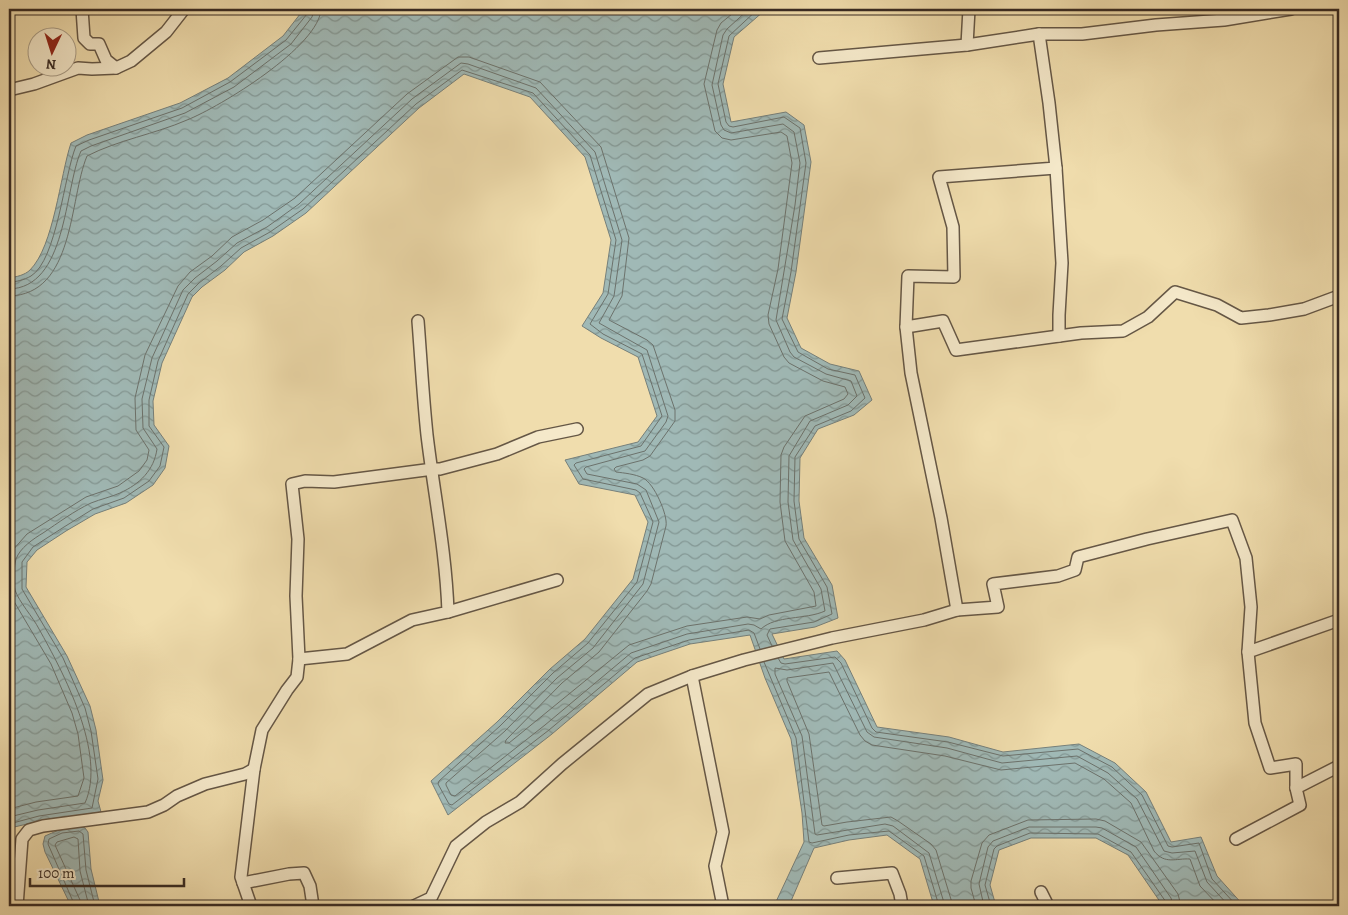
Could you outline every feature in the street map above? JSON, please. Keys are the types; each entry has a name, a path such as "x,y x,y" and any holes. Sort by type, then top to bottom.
{"street":[{"path":"82,9 84,38 90,44 99,44 106,60 116,68"},
{"path":"9,90 34,84 78,68 116,68 131,62 166,32 184,9"},
{"path":"967,45 969,9"},
{"path":"819,58 967,45 1038,34 1082,34 1156,25 1224,20 1291,9"},
{"path":"1038,34 1049,104 1056,168 1062,263 1058,315 1059,336"},
{"path":"956,610 941,518 911,373 906,327 908,276 954,277 954,227 939,176 1056,168"},
{"path":"906,327 943,321 956,350 1059,336 1123,331 1148,316 1175,292 1217,305 1241,318 1269,316 1304,309 1339,296"},
{"path":"418,321 427,434 447,580 448,612"},
{"path":"250,906 240,876 254,769 262,730 297,677 300,659 296,596 298,539 292,484 305,481 334,482 440,469 497,454 538,437 576,429"},
{"path":"414,906 431,898 456,846 486,822 520,802 562,764 648,694 692,676 786,649 924,620 956,610 998,607 993,584 1058,576 1075,570 1078,557 1232,520 1246,558 1251,607 1248,652 1255,723 1270,768 1296,764 1296,788 1300,805 1236,839"},
{"path":"300,659 347,654 412,620 448,612 557,580"},
{"path":"1248,652 1339,620"},
{"path":"692,676 723,832 715,866 723,906"},
{"path":"1296,788 1339,766"},
{"path":"17,906 22,838 29,830 64,822 148,812 164,805 177,796 205,784 245,774 254,769"},
{"path":"243,883 288,874 304,873 310,886 313,906"},
{"path":"837,878 892,873 900,894 902,906"},
{"path":"1041,892 1048,906"}],"water":[{"path":"304,9 783,9 783,13 764,11 734,37 723,84 731,122 786,112 804,125 811,162 796,272 787,318 801,348 830,364 859,371 872,400 854,415 818,429 800,458 799,501 804,538 832,585 838,618 815,627 772,634 784,659 837,651 845,660 877,727 949,737 1003,752 1079,744 1115,763 1146,792 1171,842 1201,837 1217,876 1244,906 1163,906 1128,855 1096,838 1031,838 999,850 990,885 996,906 934,906 920,859 887,835 849,840 814,848 791,901 791,906 774,906 804,842 802,813 791,739 765,678 750,635 690,644 637,662 552,734 448,815 431,781 497,722 550,669 585,639 633,579 648,522 635,495 579,484 565,460 638,442 657,416 638,357 582,326 603,293 611,240 585,157 530,97 464,74 419,108 306,213 273,236 244,252 192,297 162,363 153,401 154,425 169,446 165,468 153,485 126,503 95,514 66,531 37,550 27,562 26,587 67,656 90,706 96,730 103,780 98,801 101,812 40,821 10,828 9,278 30,270 45,245 51,228 71,143 87,135 180,103 228,78 283,36"},
{"path":"79,825 88,832 91,869 100,906 71,906 45,852 43,844 45,836 61,829"}]}
